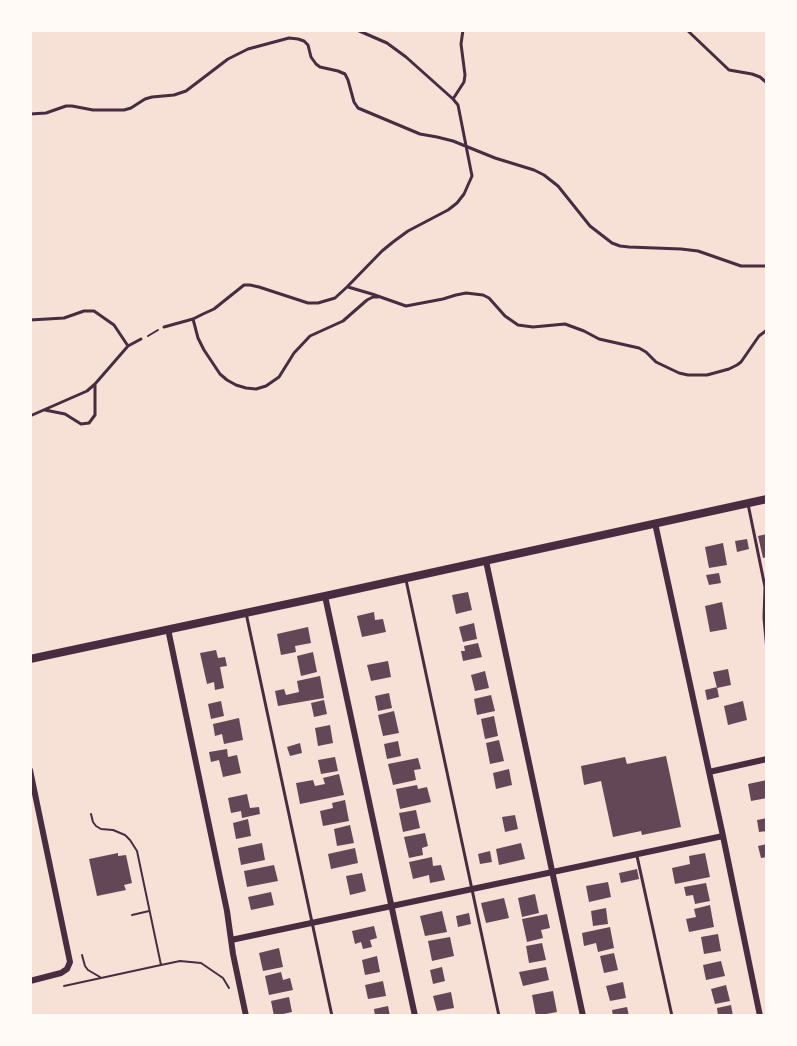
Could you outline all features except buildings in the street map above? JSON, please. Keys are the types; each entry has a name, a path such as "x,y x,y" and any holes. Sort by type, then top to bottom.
{"main road":[{"path":"30,659 767,499"}],"street":[{"path":"655,523 760,1016"},
{"path":"486,561 583,1016"},
{"path":"325,596 415,1016"},
{"path":"168,629 227,911 246,1016"},
{"path":"709,772 767,759"},
{"path":"30,770 70,962 67,969 57,975 30,981"},
{"path":"231,940 723,836"}],"lane":[{"path":"164,327 193,319 214,309 244,285 260,287 308,303 318,303 334,298 393,242 408,231 448,210 464,194 472,176 458,105 406,57 387,43 357,30"},
{"path":"453,99 464,82 461,44 463,30"},
{"path":"687,30 729,70 752,74 767,83"},
{"path":"30,114 46,113 66,106 93,110 124,110 145,99 181,93 237,54 289,38 298,39 308,45 311,57 320,67 345,74 354,102 363,111 420,134 466,146 544,175 558,186 590,226 602,237 620,246 698,251 741,266 767,266"},
{"path":"347,287 406,306 433,302 466,293 483,295 518,325 533,327 565,324 599,339 639,348 656,362 688,375 707,375 737,365 759,336 767,330"},
{"path":"193,319 198,338 220,374 227,381 236,385 256,389 266,387 279,377 299,347 310,336 343,321 373,297 383,297"},
{"path":"30,320 64,318 84,311 94,311 114,325 128,346"},
{"path":"30,416 81,394 95,384 128,346 141,339"},
{"path":"44,410 65,414 81,424 89,423 95,415 95,384"},
{"path":"748,503 765,587 764,618 767,650"},
{"path":"406,578 499,1016"},
{"path":"246,613 332,1016"},
{"path":"636,854 672,1016"}],"path":[{"path":"141,339 164,327"},
{"path":"91,814 96,826 125,835 137,851 161,965"},
{"path":"132,915 149,911"},
{"path":"82,955 88,970 101,978"},
{"path":"64,986 180,961 201,963 223,978 229,988"}]}
